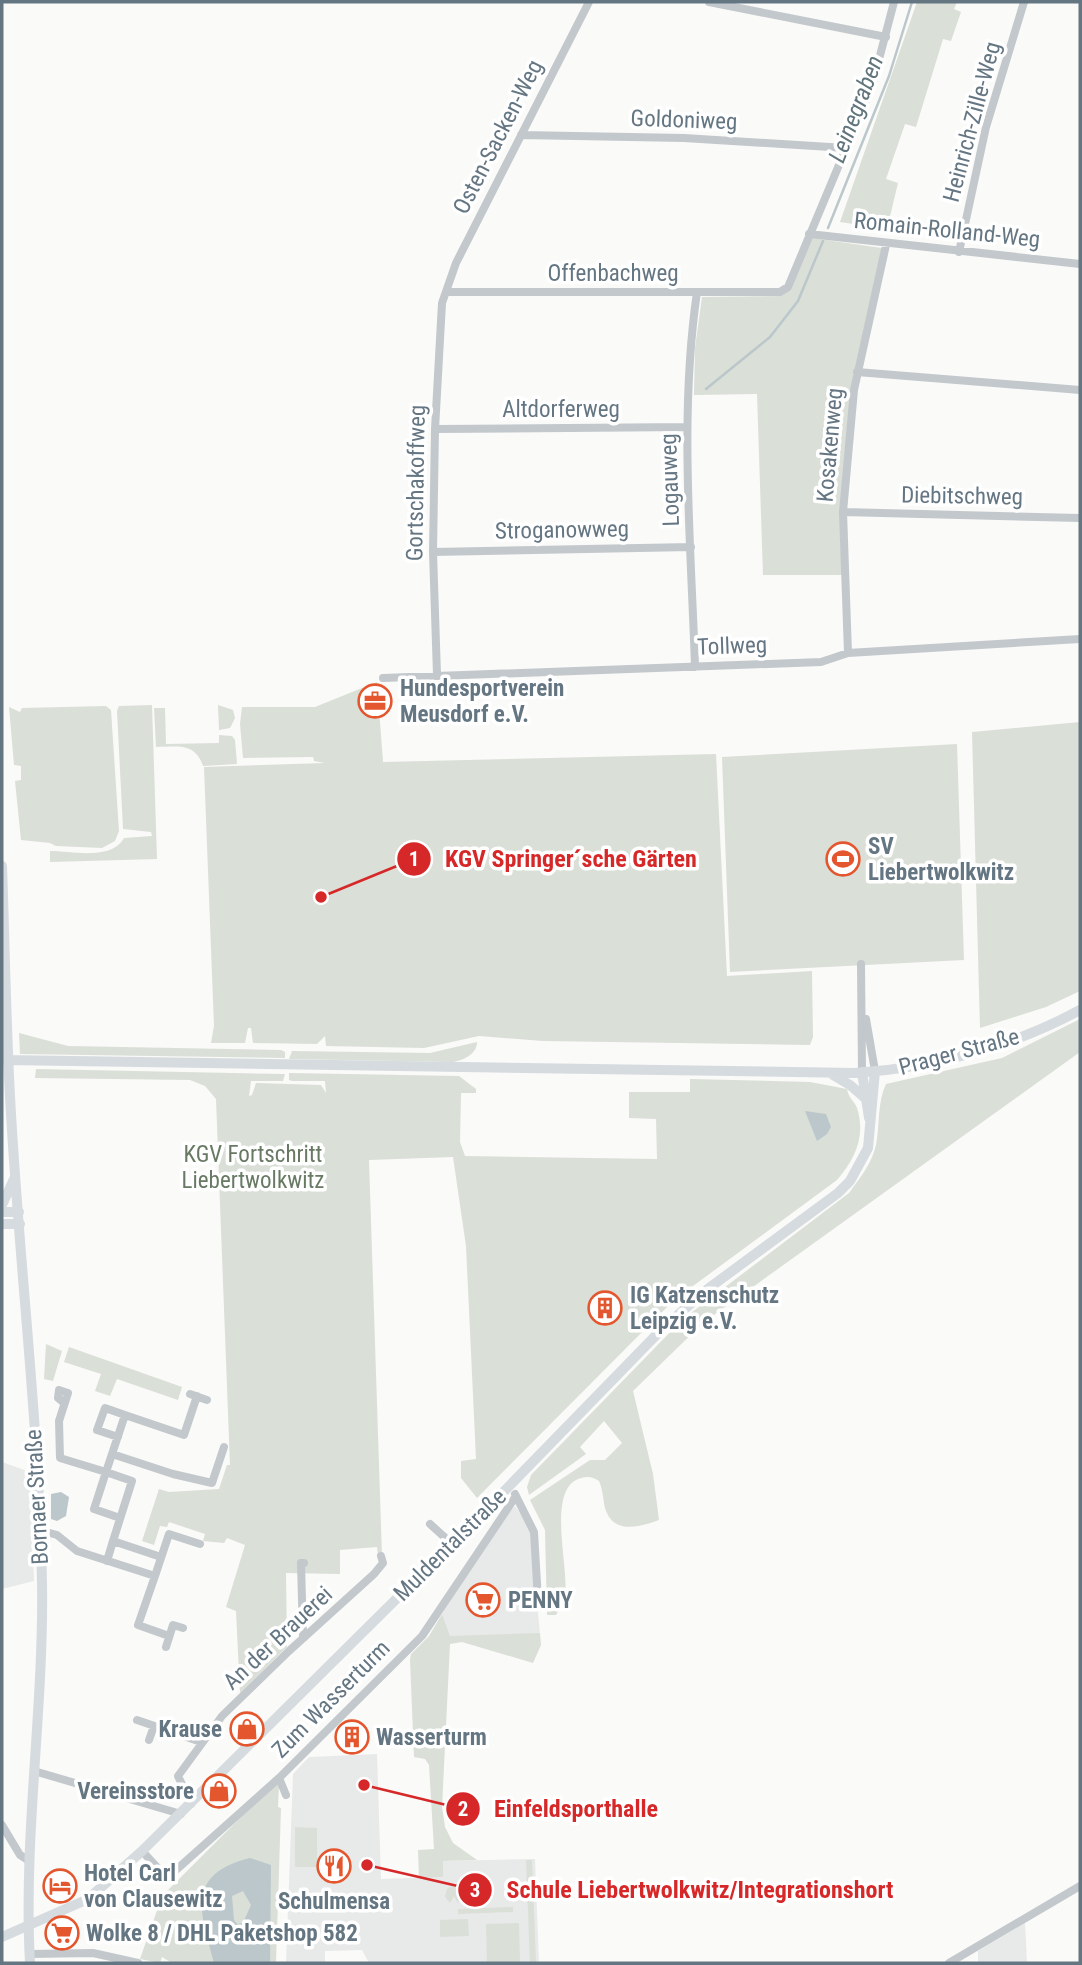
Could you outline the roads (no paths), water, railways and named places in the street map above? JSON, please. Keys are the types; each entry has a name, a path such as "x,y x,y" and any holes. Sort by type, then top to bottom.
{"main road":[{"name":"Bornaer Straße","path":"2,866 6,1061 20,1224 39,1530 40,1662 28,1860 30,1959"},
{"name":"Prager Straße","path":"6,1061 830,1074 875,1072 930,1063 995,1047 1080,1010"},
{"name":"Muldentalstraße","path":"862,1072 871,1127"},
{"name":"Muldentalstraße","path":"2,1937 88,1899 181,1814 451,1543 512,1491 686,1307 838,1194 863,1160 871,1127 875,1072"},
{"path":"830,1074 850,1085 865,1098"},
{"path":"2,1205 15,1176"},
{"path":"2,1212 19,1212"},
{"path":"2,1224 20,1224"}],"street":[{"name":"Osten-Sacken-Weg","path":"446,292 456,263 589,2"},
{"path":"709,2 886,37"},
{"path":"809,234 872,86 894,2"},
{"name":"Heinrich-Zille-Weg","path":"959,252 986,127 1024,2"},
{"name":"Goldoniweg","path":"521,135 684,138 846,148"},
{"name":"Romain-Rolland-Weg","path":"809,234 886,245 1080,264"},
{"name":"Offenbachweg","path":"446,292 780,292 788,287 809,234"},
{"name":"Kosakenweg","path":"848,653 844,512 857,372 886,245"},
{"name":"Gortschakoffweg","path":"437,676 433,552 435,429 442,303 446,292"},
{"name":"Logauweg","path":"695,667 687,427 689,346 697,292"},
{"path":"857,372 1080,390"},
{"name":"Altdorferweg","path":"435,429 687,427"},
{"name":"Diebitschweg","path":"844,512 1080,518"},
{"name":"Stroganowweg","path":"433,552 691,547"},
{"name":"Tollweg","path":"383,678 821,662 848,653 1080,639"},
{"name":"Muldentalstraße","path":"862,964 862,1072"},
{"name":"Muldentalstraße","path":"864,1013 875,1072"},
{"path":"118,1437 97,1430 105,1408 184,1435 193,1395 207,1399"},
{"path":"64,1403 59,1421 60,1458 132,1481 107,1561"},
{"path":"120,1518 94,1510 125,1415"},
{"path":"112,1454 173,1474 212,1483 224,1447"},
{"path":"512,1491 534,1532 538,1601"},
{"name":"Zum Wasserturm","path":"142,1851 167,1878 279,1777 422,1636 512,1491"},
{"path":"430,1524 451,1543"},
{"path":"39,1530 57,1535 78,1551 155,1576"},
{"path":"169,1636 138,1625 169,1534 200,1544"},
{"path":"113,1541 161,1557"},
{"name":"An der Brauerei","path":"191,1804 177,1776 201,1742 382,1560"},
{"path":"303,1637 300,1563 304,1563"},
{"path":"166,1647 173,1625 183,1628"},
{"path":"137,1720 201,1742"},
{"path":"149,1740 154,1726"},
{"path":"34,1771 181,1814"},
{"path":"279,1777 286,1795"},
{"path":"2,1825 20,1855 28,1860"},
{"path":"949,1963 1080,1886"},
{"path":"30,1959 93,1953 138,1963"}],"waterway":[{"name":"Leinegraben","path":"828,228 889,76 912,2"},
{"name":"Leinegraben","path":"706,389 770,337 798,301 823,241"}],"place":[{"name":"Hundesportverein Meusdorf e.V.","path":"375,701"},
{"name":"SV Liebertwolkwitz","path":"843,859"},
{"name":"KGV Springer´sche Gärten","path":"321,897"},
{"name":"IG Katzenschutz Leipzig e.V.","path":"605,1308"},
{"name":"PENNY","path":"483,1600"},
{"name":"Krause","path":"247,1729"},
{"name":"Wasserturm","path":"352,1737"},
{"name":"Einfeldsporthalle","path":"364,1785"},
{"name":"Vereinsstore","path":"219,1791"},
{"name":"Schule Liebertwolkwitz/Integrationshort","path":"367,1865"},
{"name":"Schulmensa","path":"334,1866"},
{"name":"Hotel Carl von Clausewitz","path":"60,1886"},
{"name":"Wolke 8 / DHL Paketshop 582","path":"62,1933"}],"park label":[{"name":"KGV Fortschritt Liebertwolkwitz","path":"253,1167"}]}
